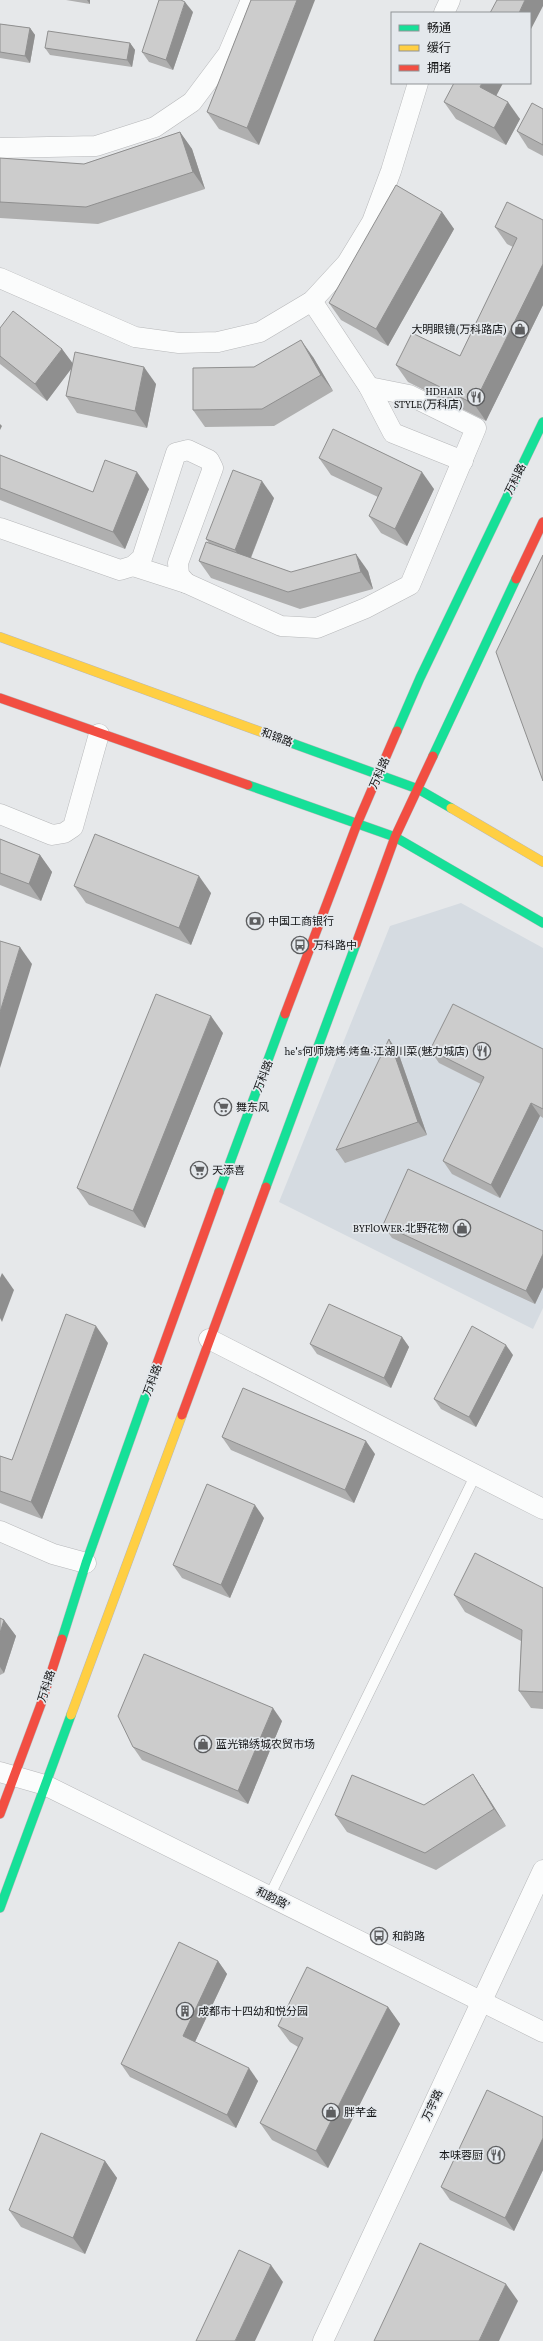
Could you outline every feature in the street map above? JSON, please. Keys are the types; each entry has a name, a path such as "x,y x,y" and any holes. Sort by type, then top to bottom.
{"main road":[{"name":"万科路","path":"0,1814 7,1774 41,1704 86,1563 232,1158 357,824 420,678 543,422"},
{"path":"0,1908 44,1786 124,1577 209,1339 395,837 543,522"},
{"name":"和锦路","path":"0,637 418,789 543,862"},
{"path":"0,698 395,837 543,923"}],"street":[{"path":"0,148 96,146 155,128 192,102 228,54 251,0"},
{"path":"444,12 450,0"},
{"path":"0,278 135,337 179,343 218,342 260,332 312,301 347,263 372,222 391,171 418,84"},
{"path":"312,301 368,387 393,433 463,461"},
{"path":"133,566 186,583 281,626 299,628 317,628 366,608 410,585 476,428 409,396 368,387"},
{"path":"0,528 120,570 133,566 142,558 176,453 188,450 209,460 213,468 178,563 179,575 186,583"},
{"path":"0,814 52,835 64,833 73,827 99,734"},
{"path":"209,1339 543,1510"},
{"path":"0,1532 54,1554 86,1563"},
{"name":"和韵路’","path":"7,1774 44,1786 543,2032"},
{"name":"万宇路","path":"329,2341 486,2004 543,1870"},
{"name":"万宇路","path":"323,2341 486,2004 543,1891"}],"lane":[{"path":"269,1896 475,1476"}],"shaded area":[{"path":"461,903 543,948 543,1308 533,1329 279,1202 390,926"}],"building":[{"path":"159,0 181,0 185,2 166,60 142,52"},
{"path":"251,0 297,0 247,128 207,112"},
{"path":"497,0 525,0 519,12 491,12"},
{"path":"0,24 30,28 25,56 0,52"},
{"path":"48,31 130,43 127,60 45,48"},
{"path":"453,84 482,84 480,87 508,102 494,128 444,102"},
{"path":"532,103 543,109 543,145 517,131"},
{"path":"180,132 193,172 86,207 0,202 0,158 84,164"},
{"path":"396,185 442,212 376,329 329,303"},
{"path":"507,202 543,220 543,264 474,404 396,365 412,333 460,356 517,238 495,227"},
{"path":"13,311 62,349 35,384 0,356 0,328"},
{"path":"301,340 321,375 262,409 193,410 193,368 254,367"},
{"path":"75,352 144,367 135,411 66,396"},
{"path":"333,429 422,472 395,529 369,516 382,488 319,458"},
{"path":"0,455 93,492 105,460 137,472 113,532 0,488"},
{"path":"233,470 262,481 235,550 206,539"},
{"path":"206,542 291,572 356,554 361,572 288,592 199,561"},
{"path":"543,555 543,781 496,652"},
{"path":"95,834 199,876 179,928 74,886"},
{"path":"0,839 40,855 29,884 0,873"},
{"path":"0,941 20,947 0,1012"},
{"path":"156,994 211,1016 133,1211 77,1188"},
{"path":"453,1004 543,1049 543,1109 531,1103 491,1185 443,1161 484,1077 430,1050"},
{"path":"389,1039 418,1122 336,1150"},
{"path":"408,1169 543,1231 543,1254 526,1291 383,1225"},
{"path":"329,1304 402,1337 384,1378 310,1344"},
{"path":"66,1314 96,1326 31,1502 0,1491 0,1456 12,1460"},
{"path":"472,1326 506,1345 469,1417 434,1399"},
{"path":"243,1388 366,1441 345,1490 222,1437"},
{"path":"207,1484 255,1505 221,1585 173,1565"},
{"path":"475,1553 543,1588 543,1692 519,1691 522,1630 454,1595"},
{"path":"0,1618 4,1620 0,1633"},
{"name":"蓝光锦绣城农贸市场","path":"144,1654 273,1708 238,1791 133,1747 118,1716"},
{"path":"473,1774 494,1809 425,1853 335,1815 352,1775 424,1805"},
{"name":"成都市十四幼和悦分园","path":"179,1942 218,1961 183,2036 249,2068 227,2115 121,2064"},
{"path":"307,1967 388,2007 316,2151 260,2123 303,2038 278,2026"},
{"path":"487,2090 543,2117 543,2138 505,2218 441,2187"},
{"path":"41,2133 105,2161 73,2238 9,2210"},
{"path":"420,2243 506,2284 479,2341 374,2341"},
{"path":"239,2250 271,2265 235,2341 196,2341"}],"traffic: fast":[{"path":"397,731 420,678 543,422"},
{"path":"433,756 516,579"},
{"path":"286,741 418,789 451,808"},
{"path":"248,785 395,837 543,923"},
{"path":"266,1187 356,944"},
{"path":"219,1192 285,1014"},
{"path":"62,1639 86,1563 154,1372"},
{"path":"0,1908 71,1715"}],"traffic: slow":[{"path":"0,637 286,741"},
{"path":"451,808 543,862"},
{"path":"71,1715 182,1415"}],"traffic: jam":[{"path":"516,579 543,522"},
{"path":"0,698 248,785"},
{"path":"285,1014 357,824 397,731"},
{"path":"356,944 395,837 433,756"},
{"path":"182,1415 266,1187"},
{"path":"154,1372 219,1192"},
{"path":"0,1814 41,1704 62,1639"}],"place":[{"name":"大明眼镜(万科路店)","path":"520,329"},
{"name":"HDHAIR STYLE(万科店)","path":"476,397"},
{"name":"中国工商银行","path":"255,921"},
{"name":"万科路中","path":"300,945"},
{"name":"he's何师烧烤·烤鱼·江湖川菜(魅力城店)","path":"482,1051"},
{"name":"舞东风","path":"223,1107"},
{"name":"天添喜","path":"199,1170"},
{"name":"BYFlOWER·北野花物","path":"462,1228"},
{"name":"蓝光锦绣城农贸市场","path":"203,1744"},
{"name":"和韵路","path":"379,1936"},
{"name":"成都市十四幼和悦分园","path":"185,2011"},
{"name":"胖芊金","path":"331,2112"},
{"name":"本味蓉厨","path":"496,2155"}]}
